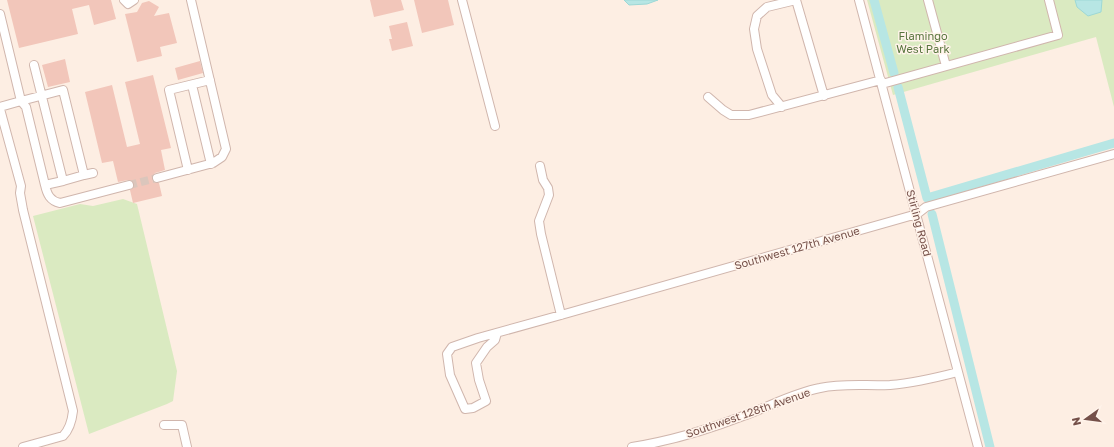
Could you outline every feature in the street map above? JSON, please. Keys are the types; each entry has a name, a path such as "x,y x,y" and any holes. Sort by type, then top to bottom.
{"street":[{"path":"124,0 128,4 134,0"},
{"path":"157,178 211,164 222,157 226,149 191,0"},
{"path":"462,0 495,126"},
{"path":"782,106 772,95 754,29 757,16 767,7 796,0 824,96"},
{"name":"Stirling Road","path":"859,0 978,447"},
{"path":"928,0 946,66"},
{"path":"708,96 722,110 731,115 749,115 946,66 1058,34 1049,0"},
{"path":"0,14 21,101 26,107 45,185 50,198 60,203 129,185"},
{"path":"34,65 62,181"},
{"path":"188,170 169,90 210,80"},
{"path":"192,85 211,164"},
{"path":"23,447 63,436 70,426 73,411 23,210 20,193 21,186 0,108 63,90 84,175"},
{"name":"Southwest 127th Avenue","path":"497,333 495,340 487,346 476,363 479,380 486,401 473,408 465,409 450,375 447,354 452,347 478,338 917,214 926,207 1114,154"},
{"path":"540,166 548,188 548,195 539,221 540,234 561,315"},
{"path":"45,185 93,173"},
{"name":"Southwest 128th Avenue","path":"632,447 659,442 705,430 744,416 794,395 820,388 848,384 888,385 912,383 958,372"},
{"path":"164,425 182,425 187,447"}],"green space":[{"name":"Flamingo West Park","path":"867,0 1114,0 1114,107 1096,37 893,95"},
{"path":"123,199 137,204 177,371 173,401 89,434 33,216 80,204 93,206"}],"water":[{"path":"624,0 658,0 647,4 629,5"},
{"path":"1075,0 1102,0 1101,12 1088,16 1077,7"}],"building":[{"path":"7,0 111,0 116,19 94,25 89,5 72,9 78,34 19,48"},
{"path":"370,0 401,0 404,10 374,17"},
{"path":"414,0 448,0 454,25 422,33"},
{"path":"149,1 159,7 154,16 169,13 177,43 160,47 162,56 137,62 125,14 137,12 142,3"},
{"path":"407,22 413,46 392,51 389,39 392,39 389,26"},
{"path":"65,59 70,82 48,87 42,65"},
{"path":"200,61 203,73 178,80 175,68"},
{"path":"153,75 171,148 161,150 165,170 155,173 152,177 153,182 159,183 162,196 133,203 130,190 134,187 133,181 128,180 118,182 113,161 102,163 85,92 112,85 127,147 140,144 125,82"}],"waterway":[{"path":"874,0 894,73"},
{"path":"898,87 927,198 1114,143"},
{"path":"932,214 990,447"}],"tunnel":[{"path":"129,185 157,178"}]}
